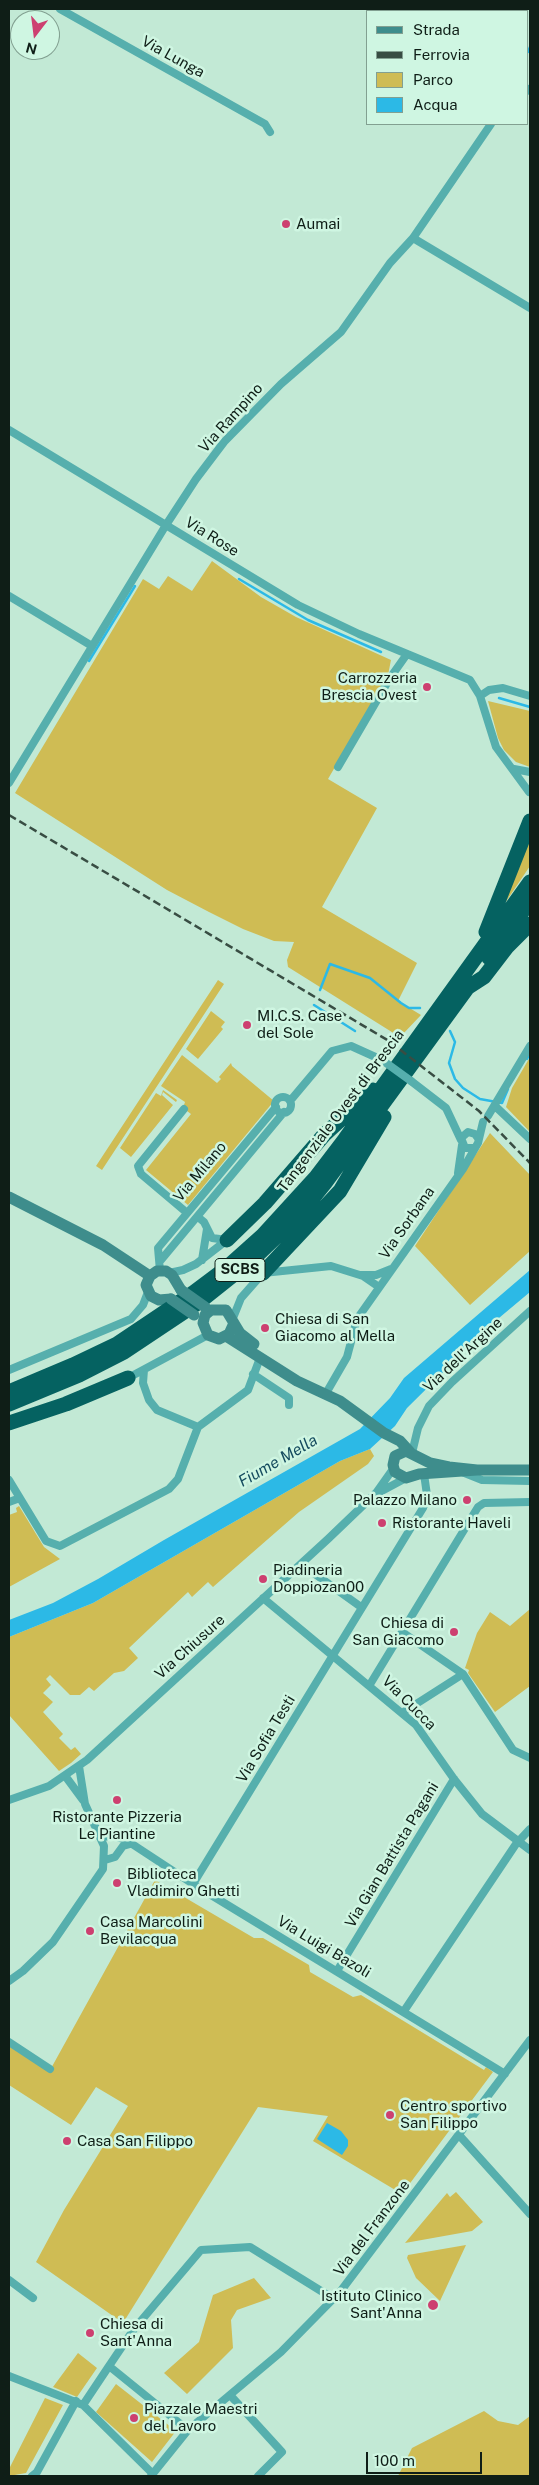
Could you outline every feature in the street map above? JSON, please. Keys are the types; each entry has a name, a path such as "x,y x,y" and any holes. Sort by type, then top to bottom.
{"highway":[{"path":"461,988 463,966 485,934 494,916 530,821"},
{"name":"Tangenziale Ovest di Brescia","path":"9,1404 79,1375 124,1352 202,1300 251,1261 300,1214 412,1065 530,882"},
{"name":"Tangenziale Ovest di Brescia","path":"9,1392 117,1344 156,1319 224,1269 263,1235 316,1177 388,1078 530,900"},
{"path":"461,988 484,977 507,947 530,924"},
{"path":"263,1273 340,1191 371,1141 412,1065"},
{"path":"226,1240 271,1197 330,1129 388,1078"},
{"path":"9,1423 72,1402 128,1378"}],"main road":[{"path":"9,1197 103,1245 160,1270 178,1287 208,1308 221,1308 248,1340 307,1379 313,1387"},
{"name":"Via Milano","path":"148,1292 146,1285 160,1270"},
{"path":"170,1299 178,1287"},
{"path":"148,1292 154,1298 170,1299 199,1319 208,1335 219,1339 232,1331 233,1321"},
{"path":"199,1319 205,1315 208,1308"},
{"path":"226,1336 296,1381 313,1387 351,1408 356,1415 400,1441 413,1454 419,1468 415,1475"},
{"path":"384,1433 393,1446 396,1456 393,1469 398,1475 477,1470 530,1470"},
{"path":"396,1456 402,1452 413,1454 434,1464 477,1470"}],"street":[{"name":"Via Lunga","path":"60,9 265,124 270,132"},
{"name":"Via Rampino","path":"9,783 166,524 224,442 281,384 341,332 390,263 413,238 490,125"},
{"path":"413,238 530,308"},
{"name":"Via Rose","path":"9,430 298,605 407,654 464,676 475,685 480,696"},
{"path":"9,596 92,646"},
{"path":"338,767 390,678 407,654"},
{"path":"530,696 503,688 489,690 480,696 496,747 514,769 530,794"},
{"path":"514,769 530,772"},
{"path":"530,782 530,794"},
{"name":"Via Sorbana","path":"290,1101 332,1051 351,1046 382,1060 446,1108 454,1121 462,1142 457,1175"},
{"path":"488,1116 530,1046"},
{"path":"281,1097 290,1101 290,1108 284,1112 278,1110 276,1102 281,1097"},
{"name":"Via Milano","path":"160,1270 158,1248 185,1213 276,1106"},
{"path":"495,1106 530,1139"},
{"path":"184,1109 138,1166 141,1174 185,1213 198,1217"},
{"name":"Via Milano","path":"160,1270 198,1217 284,1112"},
{"name":"Via Sorbana","path":"329,1397 347,1357 357,1318 478,1143 473,1134 454,1121"},
{"path":"473,1134 463,1135 462,1142 468,1149 474,1148"},
{"path":"193,1204 198,1217 212,1238 226,1240"},
{"path":"202,1260 207,1229"},
{"path":"160,1270 183,1270 202,1260 226,1240"},
{"path":"233,1321 241,1298 263,1273 331,1266 359,1275 379,1287"},
{"path":"359,1275 376,1275 392,1268"},
{"path":"9,1370 131,1319 143,1306 148,1292"},
{"name":"Via dell'Argine","path":"413,1454 418,1428 429,1406 530,1311"},
{"path":"128,1378 208,1335"},
{"path":"9,1480 46,1541 60,1546 169,1489 178,1479 198,1428 231,1404 249,1387 260,1358"},
{"path":"144,1370 143,1382 149,1400 157,1410 198,1428"},
{"path":"253,1374 289,1398 288,1405"},
{"path":"128,1378 143,1382"},
{"name":"Via Chiusure","path":"9,1800 41,1790 66,1777 79,1766 376,1493 393,1469"},
{"path":"462,1472 482,1480 530,1480"},
{"name":"Via Chiusure","path":"376,1493 415,1475"},
{"name":"Via Sofia Testi","path":"193,1884 254,1787 331,1654 424,1505 427,1495 415,1475"},
{"path":"9,1502 20,1498"},
{"name":"Via Cucca","path":"530,1502 480,1505 369,1686 420,1730 454,1779 482,1814 530,1850"},
{"path":"316,1574 361,1607"},
{"path":"263,1598 369,1686"},
{"path":"402,1632 463,1674 512,1749 530,1758"},
{"path":"402,1713 463,1674"},
{"path":"79,1766 85,1804"},
{"path":"9,1981 23,1971 53,1942 99,1878 105,1860 101,1837 85,1804 66,1777"},
{"name":"Via Gian Battista Pagani","path":"337,1971 454,1779"},
{"path":"404,2011 519,1842 530,1829"},
{"name":"Via Luigi Bazoli","path":"101,1837 118,1837 130,1844 504,2074"},
{"path":"105,1860 114,1856 123,1846 130,1844"},
{"name":"Via del Franzone","path":"188,2430 281,2352 334,2299 359,2269 530,2040"},
{"path":"9,2042 50,2069"},
{"path":"459,2135 530,2214"},
{"path":"32,2476 37,2472 80,2403 134,2330 200,2250 250,2247 334,2299"},
{"path":"9,2280 33,2298"},
{"path":"9,2376 80,2403 152,2475 188,2430 109,2366"},
{"path":"230,2395 282,2452 258,2476"}],"green space":[{"path":"212,561 261,597 296,617 391,660 388,675 328,779 377,808 322,907 417,963 398,1001 421,1015 403,1034 395,1034 288,967 287,960 294,942 274,941 243,929 167,890 15,793 143,579 159,589 168,576 192,591"},
{"path":"488,701 530,711 530,767 516,762 504,750 498,738"},
{"path":"530,832 530,866 505,903"},
{"path":"218,980 224,984 102,1170 96,1166"},
{"path":"211,1011 225,1022 221,1027 223,1029 198,1059 186,1049"},
{"path":"182,1055 217,1083 221,1079 219,1077 231,1063 232,1066 274,1101 188,1205 146,1170 191,1114 183,1108 185,1102 161,1086"},
{"path":"530,1057 530,1132 506,1107 512,1088"},
{"path":"163,1090 177,1100 176,1102 163,1092 162,1095 173,1105 131,1157 120,1148 156,1093 161,1096"},
{"path":"490,1133 530,1175 530,1251 470,1305 415,1246"},
{"path":"370,1449 374,1456 368,1464 299,1512 213,1587 208,1582 192,1597 188,1592 129,1648 138,1658 124,1671 114,1673 94,1691 89,1687 80,1695 70,1695 50,1675 46,1679 51,1685 43,1693 53,1702 43,1712 63,1734 59,1738 71,1750 75,1747 81,1754 71,1763 59,1771 9,1715 9,1637 93,1603 340,1461"},
{"path":"19,1506 44,1547 60,1559 9,1587 9,1515 17,1512 16,1508"},
{"path":"530,1609 530,1686 495,1712 468,1673 469,1670 465,1668 477,1633 490,1612 510,1626"},
{"path":"155,1880 254,1938 263,1938 309,1965 310,1972 353,1997 361,1995 484,2070 486,2067 493,2072 402,2194 313,2141 328,2116 258,2107 123,2323 36,2262 64,2210 128,2106 96,2087 71,2125 9,2085 9,2048 10,2046 49,2072"},
{"path":"456,2192 483,2222 472,2231 405,2243 447,2193 450,2197"},
{"path":"466,2245 440,2301 416,2278 407,2258 408,2255"},
{"path":"254,2278 271,2298 237,2310 231,2320 233,2348 187,2394 164,2373 199,2342 213,2295"},
{"path":"78,2353 97,2368 77,2397 53,2387"},
{"path":"116,2384 176,2431 152,2462 96,2412"},
{"path":"45,2398 63,2405 26,2473 9,2476 9,2469"},
{"path":"484,2411 498,2421 518,2425 530,2416 530,2476 398,2476 412,2448"}],"water":[{"path":"530,1270 530,1292 493,1323 407,1408 395,1426 370,1449 340,1461 93,1603 9,1637 9,1620 53,1603 98,1579 360,1429 390,1398 404,1378"},
{"path":"327,2123 341,2131 348,2140 348,2146 342,2155 317,2139"}],"waterway":[{"path":"239,579 308,620 381,652"},
{"path":"89,661 135,586"},
{"path":"499,698 530,707"},
{"path":"320,990 330,964 370,978 409,1008 420,1008"},
{"path":"314,1005 355,1031"},
{"path":"450,1031 455,1042 449,1063 455,1079 463,1088 480,1099 502,1103 508,1089"},
{"path":"527,1059 530,1053"}],"railway":[{"path":"9,815 389,1041 479,1111 530,1163"}],"place":[{"name":"Aumai","path":"286,224"},
{"name":"Carrozzeria Brescia Ovest","path":"427,687"},
{"name":"MI.C.S. Case del Sole","path":"247,1025"},
{"name":"Chiesa di San Giacomo al Mella","path":"265,1328"},
{"name":"Palazzo Milano","path":"467,1500"},
{"name":"Ristorante Haveli","path":"382,1523"},
{"name":"Piadineria Doppiozan00","path":"263,1579"},
{"name":"Chiesa di San Giacomo","path":"454,1632"},
{"name":"Ristorante Pizzeria Le Piantine","path":"117,1800"},
{"name":"Biblioteca Vladimiro Ghetti","path":"117,1883"},
{"name":"Casa Marcolini Bevilacqua","path":"90,1931"},
{"name":"Centro sportivo San Filippo","path":"390,2115"},
{"name":"Casa San Filippo","path":"67,2141"},
{"name":"Istituto Clinico Sant'Anna","path":"433,2305"},
{"name":"Chiesa di Sant'Anna","path":"90,2333"},
{"name":"Piazzale Maestri del Lavoro","path":"134,2418"}],"water label":[{"name":"Fiume Mella","path":"278,1461"}]}
